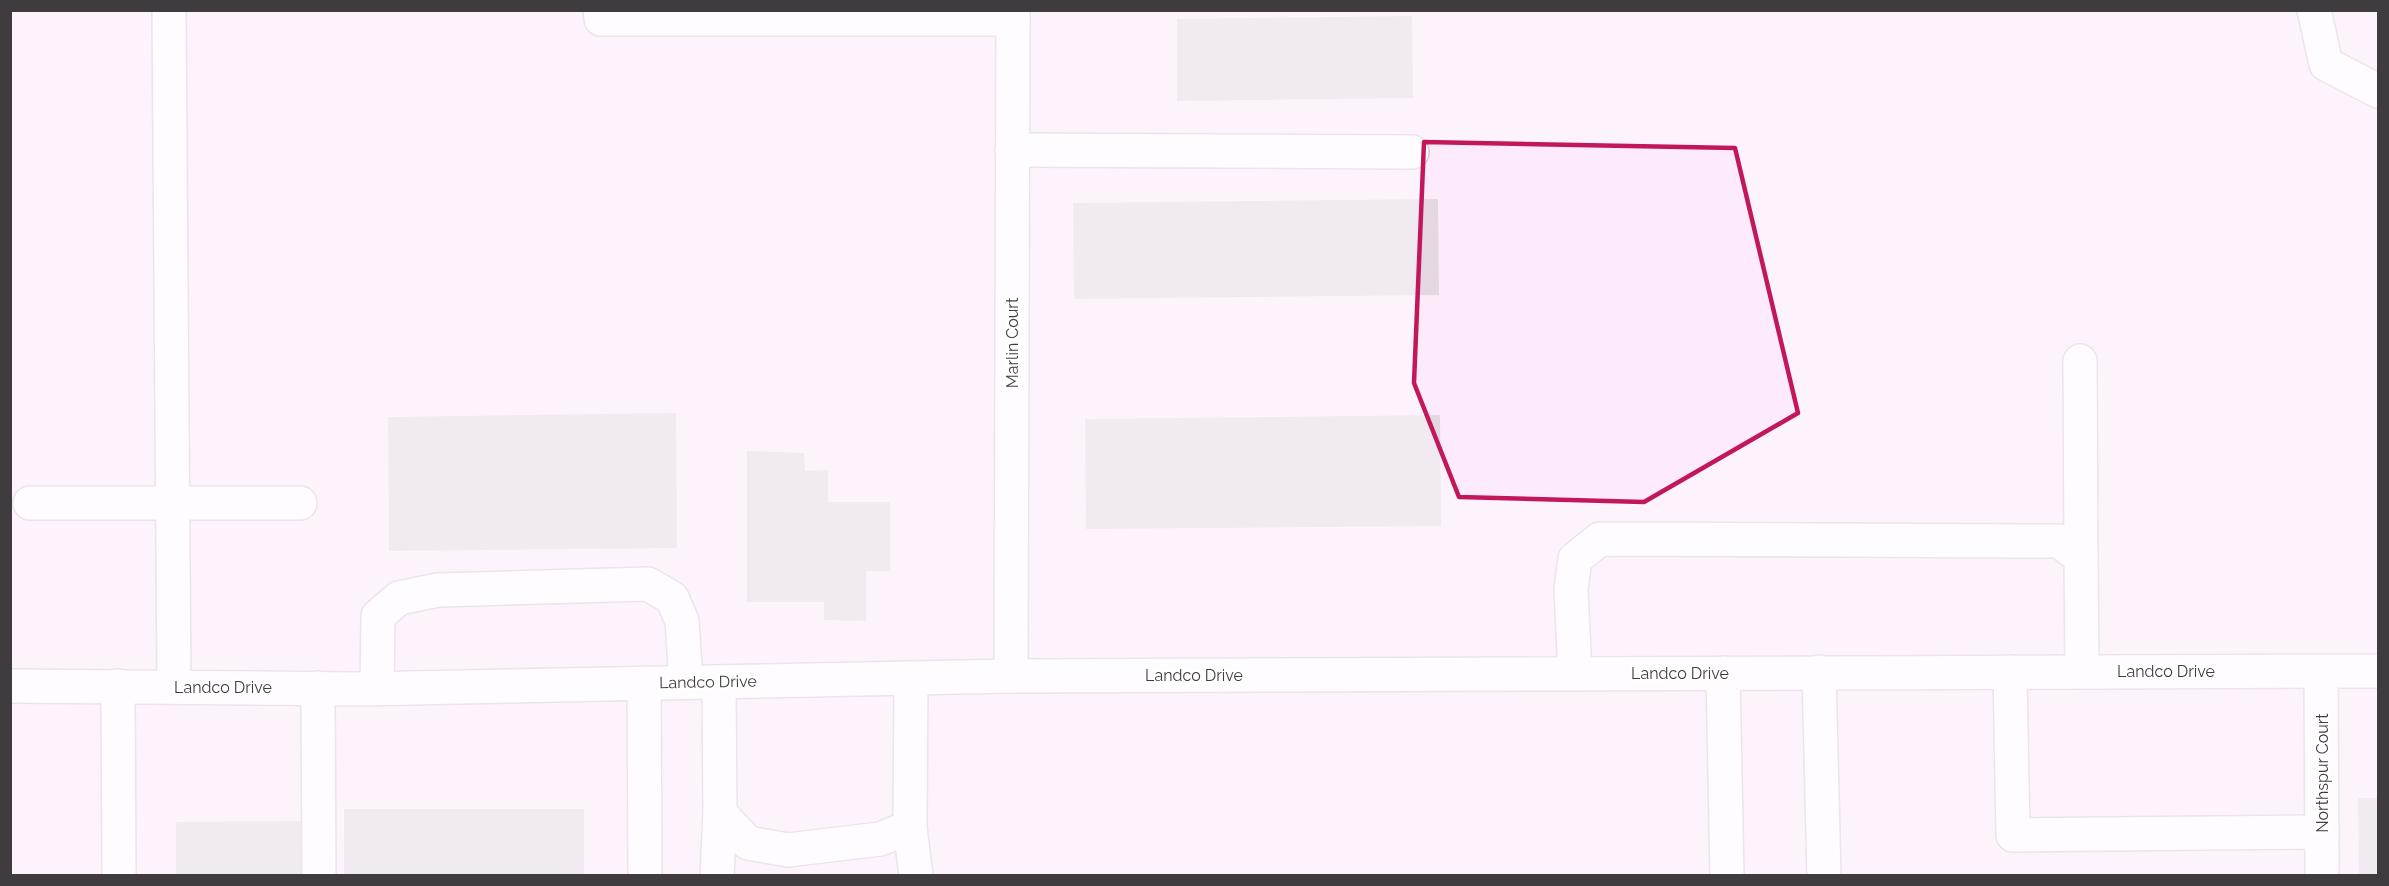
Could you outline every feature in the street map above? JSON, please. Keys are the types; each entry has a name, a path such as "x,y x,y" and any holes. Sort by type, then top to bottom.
{"street":[{"path":"169,10 174,687"},
{"path":"600,10 601,19 1012,15"},
{"path":"2314,10 2326,64 2379,91"},
{"name":"Marlin Court","path":"1011,676 1012,15"},
{"path":"1012,150 1412,152"},
{"path":"2080,361 2082,671"},
{"path":"30,503 300,503"},
{"path":"1575,674 1571,589 1575,560 1600,539 2059,541 2080,558"},
{"path":"377,688 378,616 399,598 438,590 648,584 672,598 682,621 686,682"},
{"name":"Northspur Court","path":"2321,671 2322,876"},
{"name":"Landco Drive","path":"10,686 377,688 1011,676 2379,671"},
{"path":"1819,672 1824,876"},
{"path":"2010,672 2013,835 2322,832"},
{"path":"1723,673 1727,876"},
{"path":"911,678 910,827 916,876"},
{"path":"717,876 720,813 718,682"},
{"path":"644,683 645,876"},
{"path":"118,686 119,876"},
{"path":"318,688 319,876"},
{"path":"720,813 748,843 788,850 880,839 910,827"}],"highlighted area":[{"path":"1424,142 1735,148 1798,413 1644,502 1459,497 1414,383"}],"shaded area":[{"path":"11,11 2378,11 2378,875 11,875"}],"building":[{"path":"1412,16 1413,98 1177,101 1177,19"},
{"path":"1438,199 1439,295 1074,299 1073,203"},
{"path":"676,413 677,548 389,551 388,417"},
{"path":"1440,415 1441,526 1086,529 1085,419"},
{"path":"747,451 804,453 805,471 828,470 828,502 890,502 890,571 866,571 866,621 824,620 824,602 747,602"},
{"path":"2358,798 2378,798 2378,876 2359,876"},
{"path":"344,809 584,809 584,876 344,876"},
{"path":"301,821 301,876 176,876 176,822"}]}
